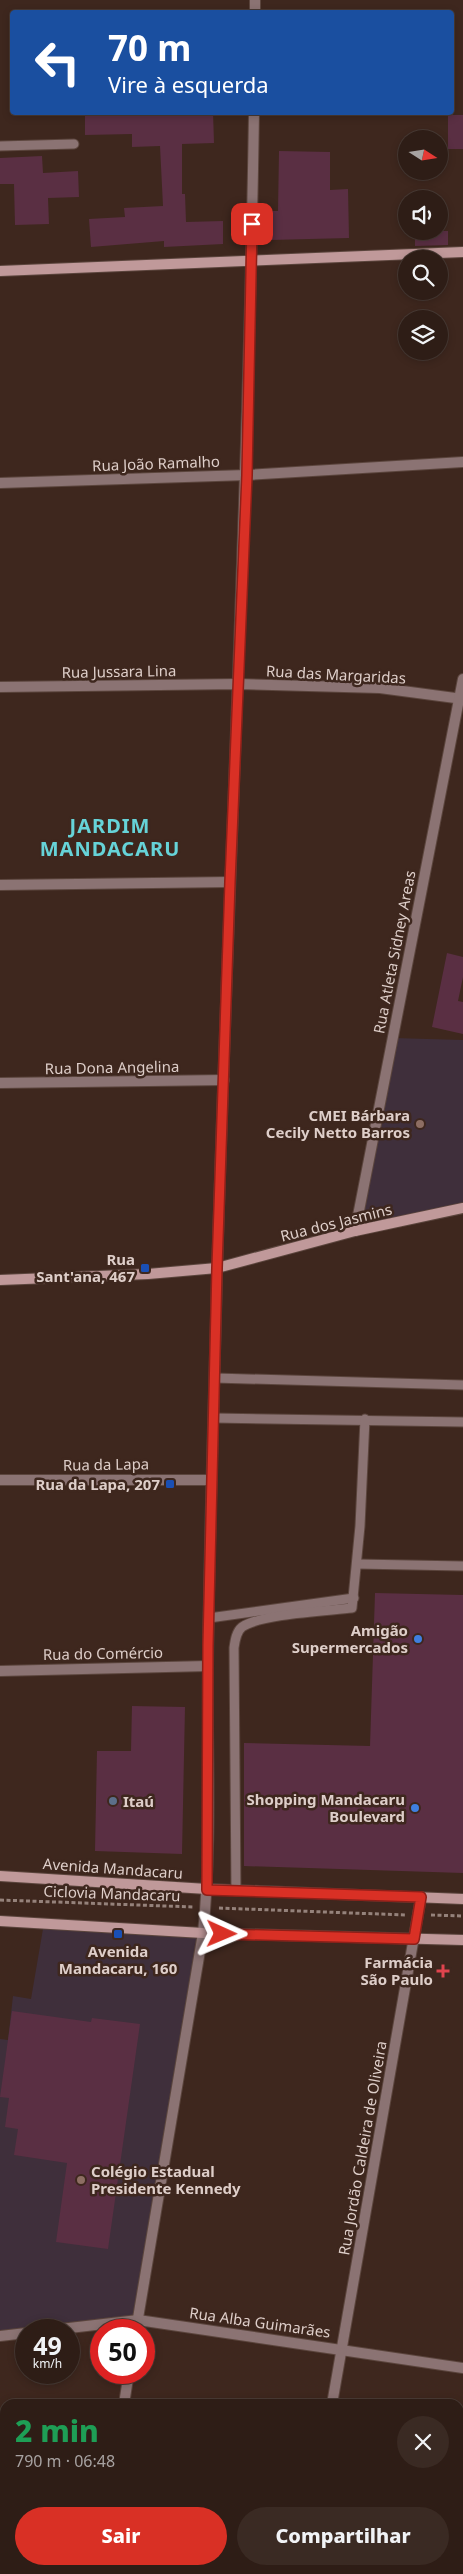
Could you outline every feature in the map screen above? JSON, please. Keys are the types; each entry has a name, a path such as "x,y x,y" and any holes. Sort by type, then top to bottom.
{"street":[{"path":"138,2319 203,1934 207,1890 208,1666 217,1268 230,882 247,475 254,115"},
{"path":"0,271 463,252"},
{"name":"Rua João Ramalho","path":"0,483 247,475 463,462"},
{"name":"Rua Atleta Sidney Areas","path":"355,1231 461,699 463,679"},
{"name":"Rua Jussara Lina","path":"0,687 238,684"},
{"name":"Rua das Margaridas","path":"238,684 380,688 461,699"},
{"path":"0,885 230,882"},
{"name":"Rua Dona Angelina","path":"0,1083 224,1080"},
{"name":"Rua dos Jasmins","path":"0,1280 148,1274 217,1268 355,1231 463,1208"},
{"name":"Rua da Lapa","path":"0,1480 212,1480"},
{"name":"Rua do Comércio","path":"0,1671 208,1666"},
{"name":"Avenida Mandacaru","path":"0,1876 207,1890 463,1898"},
{"name":"Rua Jordão Caldeira de Oliveira","path":"333,2399 421,1897"},
{"path":"0,1921 203,1934 463,1940"},
{"name":"Rua Alba Guimarães","path":"155,2327 341,2348 463,2368"},
{"path":"0,2336 15,2334"},
{"path":"125,2399 127,2384"}],"lane":[{"path":"0,146 74,144"},
{"path":"215,1378 463,1385"},
{"path":"214,1418 463,1422"},
{"path":"236,1891 234,1648 236,1636 242,1627 260,1620 352,1608 357,1564 365,1419"},
{"path":"357,1564 463,1566"},
{"path":"209,1618 354,1598"}],"path":[{"name":"Ciclovia Mandacaru","path":"0,1900 463,1916"}],"shaded area":[{"name":"CMEI Bárbara Cecily Netto Barros","path":"393,1038 463,1040 463,1208 355,1231"},
{"name":"Colégio Estadual Presidente Kennedy","path":"44,1923 203,1933 138,2319 90,2319 90,2326 80,2327 80,2319 15,2319 15,2333 0,2336 0,2039 8,2040 13,1996 31,1999"}],"building":[{"path":"213,115 214,143 182,144 182,194 185,194 186,222 223,221 223,244 164,247 164,241 91,247 89,219 125,217 124,208 163,206 160,146 132,147 132,134 85,135 85,116"},
{"path":"448,115 463,115 463,149 448,149"},
{"path":"279,151 330,152 330,190 348,189 349,238 270,240 269,211 278,211"},
{"path":"42,156 43,173 78,171 79,197 48,198 49,224 15,225 14,184 0,184 0,158"},
{"path":"415,240 448,240 448,245 415,246"},
{"path":"447,953 463,957 463,977 458,1001 463,1002 463,1034 432,1027"},
{"path":"375,1593 463,1595 463,1873 244,1866 244,1743 370,1746"},
{"path":"132,1706 185,1707 182,1854 95,1851 97,1751 131,1751"},
{"path":"12,2011 91,2022 92,2018 140,2024 108,2249 56,2242 67,2163 14,2155 18,2129 5,2127 9,2098 0,2097"}],"place":[{"name":"CMEI Bárbara Cecily Netto Barros","path":"420,1124"},
{"name":"Rua Sant'ana, 467","path":"145,1268"},
{"name":"Rua da Lapa, 207","path":"170,1484"},
{"name":"Amigão Supermercados","path":"418,1639"},
{"name":"Itaú","path":"113,1801"},
{"name":"Shopping Mandacaru Boulevard","path":"415,1808"},
{"name":"Avenida Mandacaru, 160","path":"118,1934"},
{"name":"Farmácia São Paulo","path":"443,1971"},
{"name":"Colégio Estadual Presidente Kennedy","path":"81,2180"}],"district":[{"name":"JARDIM MANDACARU","path":"110,836"}],"route":[{"path":"222,1934 414,1939 421,1897 207,1890 208,1645 217,1268 230,882 247,475 252,224"}]}
